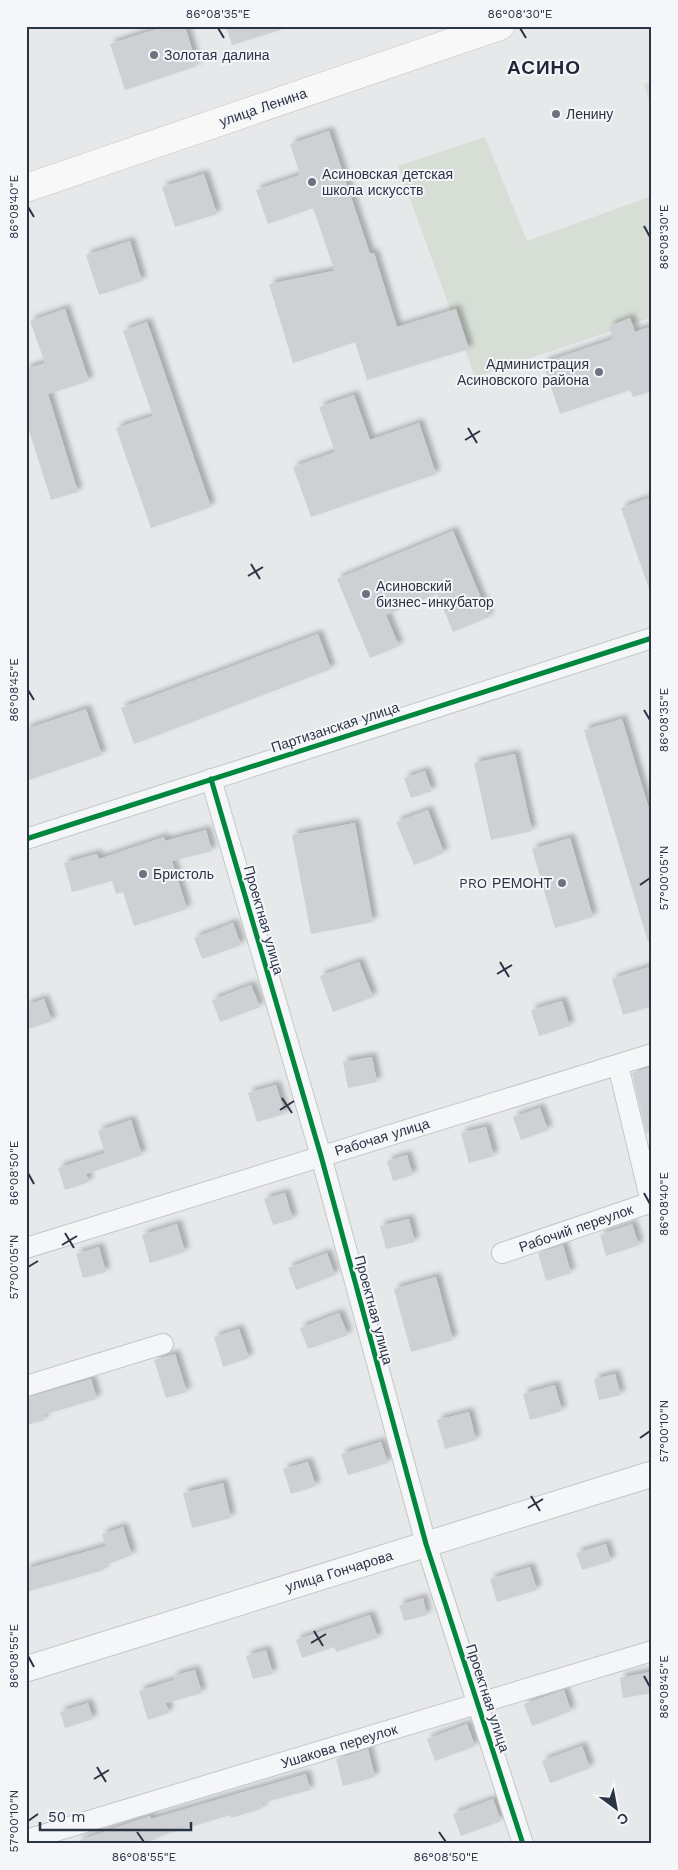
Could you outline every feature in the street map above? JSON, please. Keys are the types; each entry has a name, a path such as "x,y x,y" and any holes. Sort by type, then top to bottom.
{"main road":[{"name":"улица Ленина","path":"26,188 500,26"}],"street":[{"name":"Партизанская улица","path":"26,839 652,638"},
{"name":"Проектная улица","path":"211,779 321,1156 426,1544 523,1844"},
{"name":"Рабочая улица","path":"26,1248 652,1054"},
{"name":"Рабочий переулок","path":"502,1253 651,1202 618,1065"},
{"path":"26,1386 163,1344"},
{"name":"улица Гончарова","path":"26,1669 652,1474"},
{"name":"Ушакова переулок","path":"26,1840 652,1651"}],"shaded area":[{"path":"652,82 652,110 644,84"},
{"path":"485,137 527,241 652,196 652,317 475,377 398,166"}],"building":[{"name":"Золотая далина","path":"166,26 185,26 197,66 125,90 110,44"},
{"path":"226,26 280,26 280,30 232,45"},
{"path":"329,131 370,254 374,253 397,327 456,309 469,349 367,380 355,342 293,363 269,284 333,271 333,266 313,208 268,224 256,190 300,175 290,144"},
{"path":"204,174 217,214 175,227 162,187"},
{"path":"130,241 142,281 99,295 86,255"},
{"path":"65,309 89,381 48,394 78,492 51,500 26,421 26,369 45,363 30,321"},
{"name":"Администрация Асиновского района","path":"630,318 635,332 652,326 652,391 633,397 630,390 560,414 543,363 613,339 609,326"},
{"path":"147,322 211,507 151,528 116,428 153,416 123,331"},
{"path":"354,395 370,440 419,423 436,474 311,517 293,467 335,452 319,407"},
{"path":"652,497 652,589 649,589 621,508"},
{"path":"453,531 489,617 453,632 437,594 386,615 399,646 370,658 337,579"},
{"path":"318,634 331,669 134,744 121,708"},
{"path":"86,709 102,755 26,781 26,729"},
{"path":"622,719 652,819 652,942 648,942 584,730"},
{"path":"515,754 532,831 491,840 474,763"},
{"path":"425,771 432,791 411,798 404,778"},
{"path":"428,810 444,853 414,865 396,822"},
{"path":"355,823 373,922 311,934 292,835"},
{"name":"Бристоль","path":"206,830 212,851 172,861 187,909 134,926 123,892 116,894 112,881 72,892 64,863 97,854 99,859 164,837 165,841"},
{"name":"PRO РЕМОНТ","path":"570,838 593,917 555,928 532,849"},
{"path":"233,923 241,945 202,959 194,938"},
{"path":"359,962 373,997 333,1012 320,976"},
{"path":"652,966 652,1006 623,1015 612,979"},
{"path":"251,985 260,1007 220,1022 212,1000"},
{"path":"44,999 52,1021 26,1030 26,1005"},
{"path":"562,1001 570,1026 539,1036 531,1010"},
{"path":"372,1057 377,1082 348,1088 343,1062"},
{"path":"652,1067 652,1132 646,1133 632,1073"},
{"path":"276,1085 285,1114 257,1122 248,1093"},
{"path":"540,1108 548,1130 521,1140 513,1117"},
{"path":"131,1120 142,1155 86,1174 89,1182 65,1190 58,1168 105,1153 98,1131"},
{"path":"486,1127 494,1156 469,1163 461,1133"},
{"path":"407,1155 413,1175 393,1181 387,1161"},
{"path":"285,1193 293,1219 273,1225 264,1199"},
{"path":"409,1219 415,1242 386,1249 380,1226"},
{"path":"177,1224 185,1252 150,1263 142,1235"},
{"path":"632,1224 639,1245 606,1256 600,1235"},
{"path":"563,1245 571,1273 546,1281 538,1253"},
{"path":"99,1247 106,1272 83,1278 76,1254"},
{"path":"327,1253 335,1275 296,1290 288,1268"},
{"path":"436,1277 453,1340 411,1352 394,1289"},
{"path":"339,1313 348,1335 308,1349 300,1328"},
{"path":"239,1329 249,1358 223,1367 214,1337"},
{"path":"175,1354 187,1392 166,1398 154,1360"},
{"path":"615,1374 621,1395 599,1400 594,1379"},
{"path":"91,1379 97,1399 43,1415 45,1420 26,1425 26,1398"},
{"path":"555,1385 562,1411 530,1420 523,1394"},
{"path":"469,1412 476,1440 445,1449 437,1420"},
{"path":"381,1442 388,1463 348,1475 341,1454"},
{"path":"308,1462 316,1486 291,1494 283,1469"},
{"path":"223,1483 231,1518 192,1528 183,1493"},
{"path":"123,1527 132,1555 103,1566 104,1570 26,1592 26,1569 106,1546 102,1534"},
{"path":"606,1544 611,1561 582,1570 576,1553"},
{"path":"530,1567 537,1590 497,1602 490,1579"},
{"path":"423,1598 427,1615 404,1621 399,1605"},
{"path":"370,1615 378,1638 336,1652 334,1647 302,1658 296,1640"},
{"path":"266,1650 273,1674 253,1679 246,1656"},
{"path":"195,1670 202,1693 166,1703 169,1713 148,1720 139,1691 174,1680 173,1676"},
{"path":"649,1672 652,1693 623,1698 620,1678"},
{"path":"564,1690 571,1711 532,1726 524,1704"},
{"path":"88,1703 93,1719 65,1728 60,1712"},
{"path":"467,1724 475,1746 435,1761 427,1739"},
{"path":"582,1746 590,1768 550,1783 542,1761"},
{"path":"368,1749 375,1777 343,1786 336,1759"},
{"path":"306,1774 310,1790 262,1803 263,1808 231,1818 230,1815 157,1837 143,1844 78,1844 78,1841 150,1816 151,1819"},
{"path":"493,1799 501,1821 461,1836 453,1814"}],"cycle path":[{"path":"26,839 652,638"},
{"path":"211,779 321,1156 426,1544 523,1844"}],"place":[{"name":"Золотая далина","path":"154,55"},
{"name":"Ленину","path":"556,114"},
{"name":"Асиновская детская школа искусств","path":"312,182"},
{"name":"Администрация Асиновского района","path":"599,372"},
{"name":"Асиновский бизнес-инкубатор","path":"366,594"},
{"name":"Бристоль","path":"143,874"},
{"name":"PRO РЕМОНТ","path":"562,883"}],"district":[{"name":"АСИНО","path":"544,67"}]}
